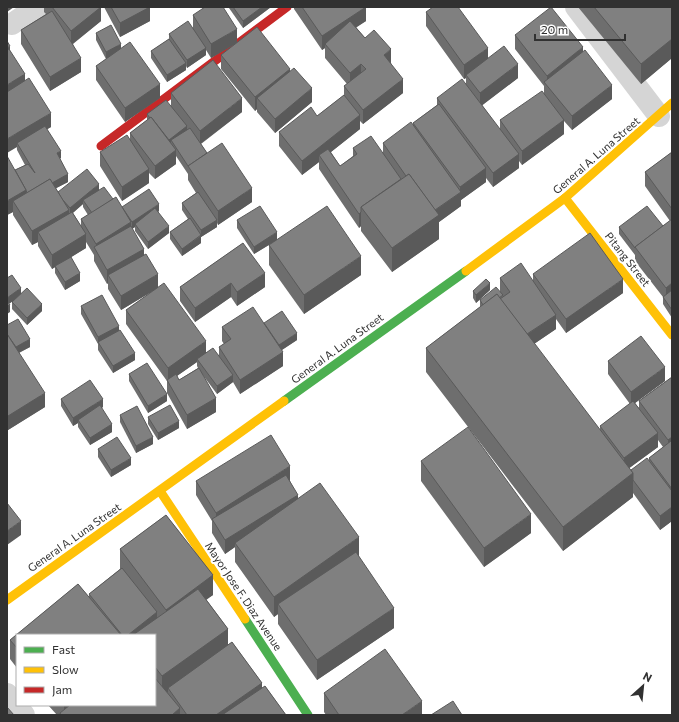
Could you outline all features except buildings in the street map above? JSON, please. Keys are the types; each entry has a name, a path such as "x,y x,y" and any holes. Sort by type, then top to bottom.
{"main road":[{"path":"101,146 287,7"},
{"name":"General A. Luna Street","path":"7,600 565,198 665,110"},
{"name":"Pitang Street","path":"565,198 672,335"},
{"name":"Mayor Jose F. Diaz Avenue","path":"160,491 308,715"}],"street":[{"path":"12,24 36,7"},
{"path":"576,7 665,110"},
{"path":"7,694 16,705"},
{"path":"17,706 24,715"}],"traffic: fast":[{"path":"284,401 466,271"},
{"path":"245,619 308,715"}],"traffic: slow":[{"path":"466,271 565,198 672,103"},
{"path":"565,198 672,335"},
{"path":"7,600 284,401"},
{"path":"160,491 245,619"}],"traffic: jam":[{"path":"101,146 287,7"}]}
